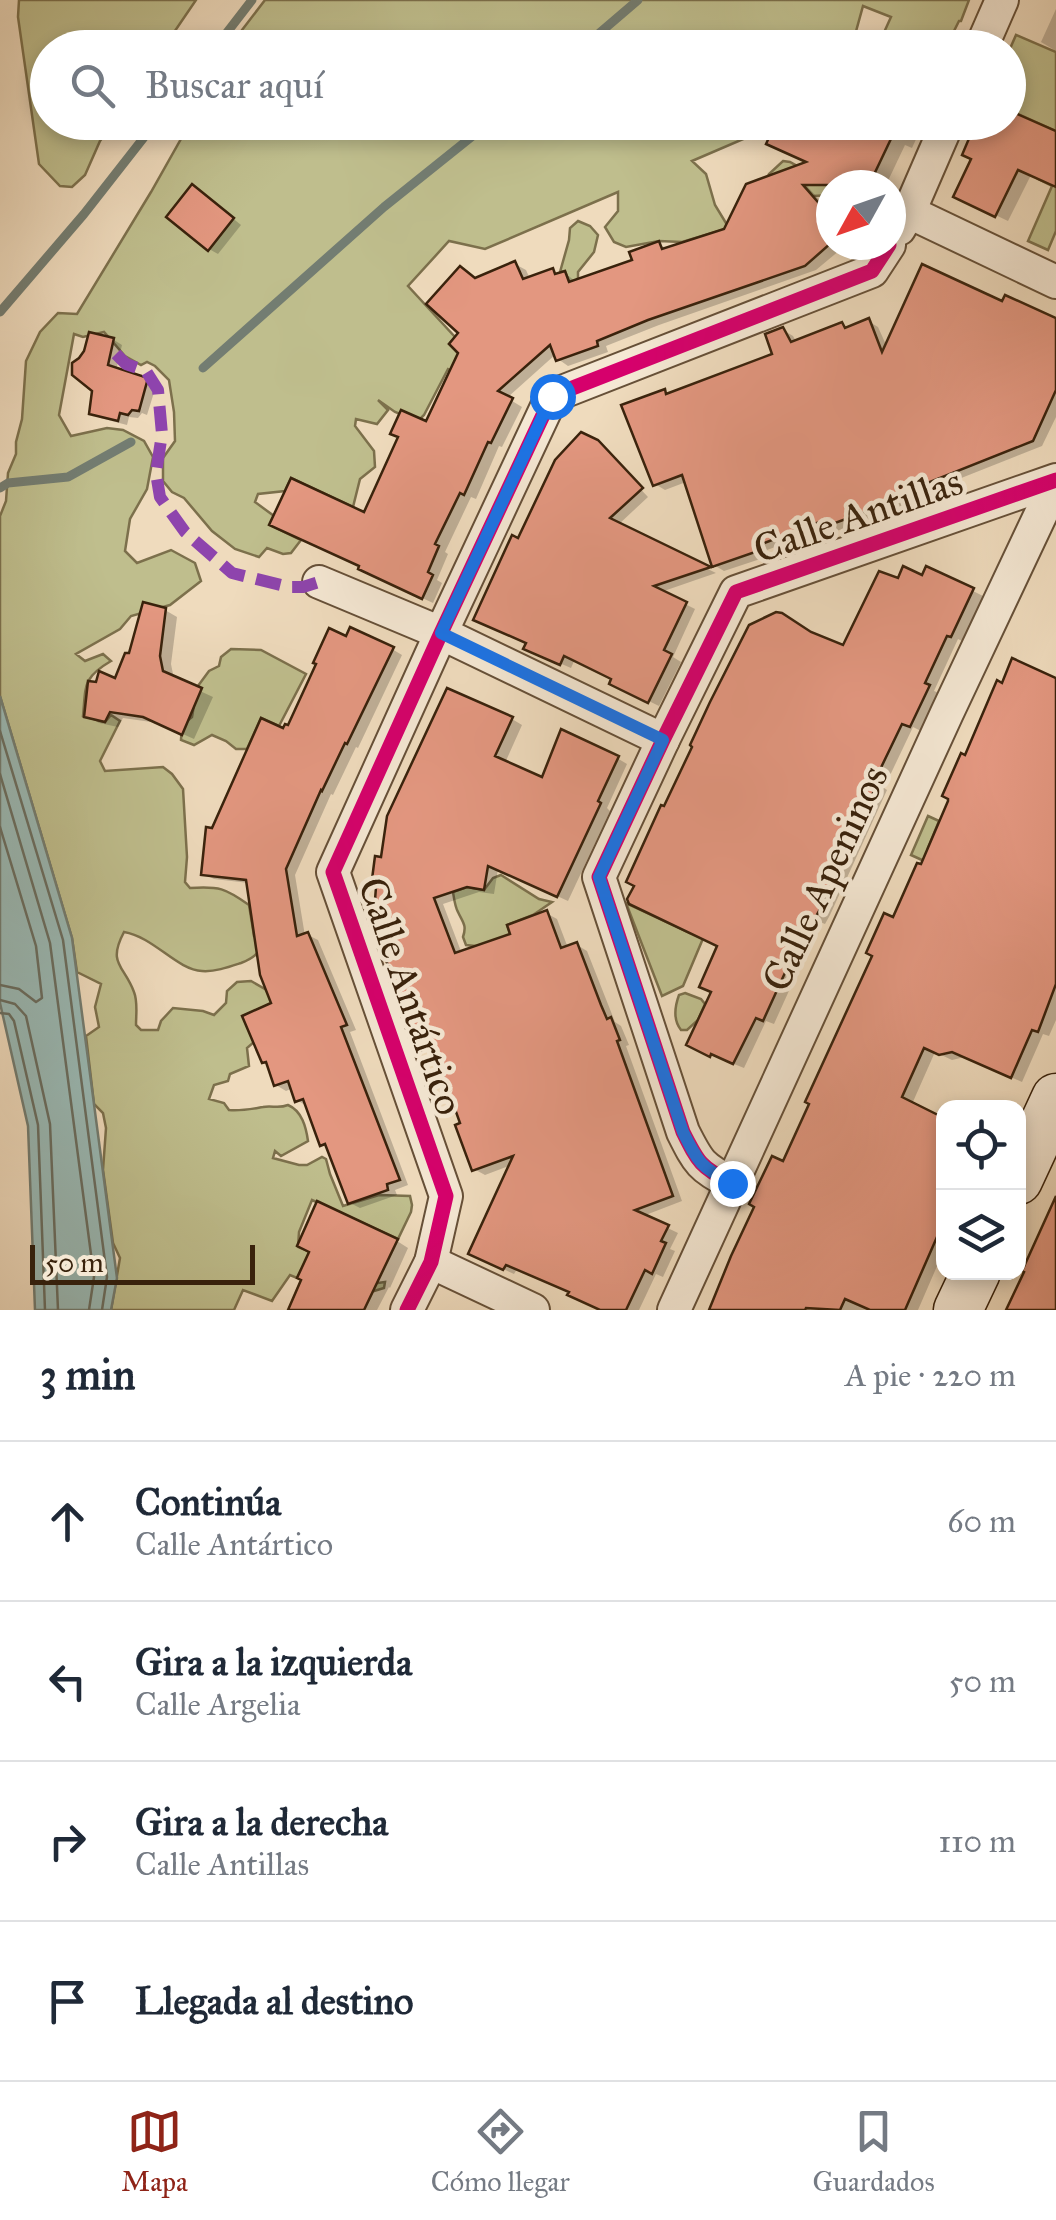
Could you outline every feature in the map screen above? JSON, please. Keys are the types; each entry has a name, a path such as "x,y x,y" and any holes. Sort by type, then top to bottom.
{"street":[{"path":"989,30 1002,0"},
{"name":"Calle Antártico","path":"906,218 940,140"},
{"path":"910,212 1056,282"},
{"name":"Calle Antártico","path":"408,1310 431,1262 446,1196 332,872 552,396 872,271 879,260"},
{"name":"Calle Antillas","path":"732,1183 698,1162 683,1132 599,877 736,592 1056,481"},
{"name":"Calle Apeninos","path":"674,1310 1056,481"},
{"path":"319,582 441,633 663,740"},
{"path":"1026,1163 1056,1098"},
{"path":"431,1262 533,1310"},
{"path":"958,1310 972,1280"}],"shaded area":[{"path":"19,0 196,0 176,30 30,30 30,101"},
{"path":"265,0 969,0 954,30 885,30 891,17 863,6 856,30 242,30"},
{"path":"1026,39 1056,52 1056,131 1026,118"},
{"path":"36,140 101,140 85,175 72,187 60,186 39,164"},
{"path":"180,140 741,140 692,161 706,174 715,205 729,228 682,242 659,241 626,247 614,242 605,227 618,211 618,192 485,249 449,241 408,286 455,337 449,344 478,382 448,369 418,421 378,400 388,410 377,424 356,419 355,426 374,451 375,467 360,479 353,507 291,478 285,491 258,494 255,502 274,516 270,525 301,540 291,553 267,548 259,557 235,549 212,531 184,498 172,492 163,481 163,458 175,441 169,380 155,366 147,362 141,365 125,356 104,332 83,337 74,334 59,415 71,436 107,428 123,430 144,441 153,457 147,489 130,519 125,551 137,563 171,550 195,563 201,581 170,605 131,616 120,629 76,654 85,661 103,654 111,661 90,678 83,716 105,722 111,715 120,721 100,761 105,771 163,767 172,774 183,789 185,882 190,888 221,889 241,899 249,905 254,936 264,935 255,956 227,968 207,971 183,965 145,940 124,932 117,958 135,996 136,1025 141,1030 158,1030 173,1008 214,1015 226,1003 227,991 237,982 300,991 243,1016 254,1042 247,1048 249,1066 230,1074 228,1081 214,1085 209,1099 224,1103 229,1110 288,1105 297,1111 308,1141 281,1156 275,1151 273,1158 299,1165 326,1159 343,1206 379,1195 410,1196 411,1212 398,1239 312,1200 299,1232 298,1247 308,1251 310,1248 378,1283 385,1282 384,1288 374,1291 369,1285 301,1270 297,1278 290,1275 272,1301 243,1290 234,1310 111,1310 120,1258 113,1243 103,1170 106,1128 103,1113 94,1104 86,1036 99,1027 95,1007 101,984 77,972 72,938 0,696 0,516 22,419 26,361 40,332 58,313 77,314"},
{"path":"1056,140 1052,182 1056,187 1056,231 1048,250 1028,241 1052,186 1038,179"},
{"path":"783,161 790,162 816,177 816,196 805,187 784,203 765,183"},
{"path":"578,221 598,235 594,252 578,272 578,279 570,284 565,271 560,272 570,228"},
{"path":"231,649 261,650 306,674 279,726 261,718 247,749 236,749 212,735 194,745 181,740 182,725 192,717 192,694"},
{"path":"928,816 939,821 928,848 997,894 911,855"},
{"path":"501,875 539,899 552,902 507,925 516,950 466,945 464,924 453,892 467,887 484,890 493,878"},
{"path":"626,903 690,933 715,910 683,986 662,996"},
{"path":"685,993 705,1004 698,1020 687,1030 681,1030 676,1008 679,995"}],"water":[{"path":"0,696 72,938 117,1278 111,1310 35,1310 28,1126 0,1003"}],"building":[{"path":"1026,118 1056,131 1056,187 1018,170 995,217 953,197 971,159 962,155 968,140 1026,140"},
{"path":"768,140 890,140 876,170 816,170 816,185 803,185 816,200 816,256 805,266 648,320 597,341 598,346 556,361 550,345 498,391 513,398 435,544 439,546 428,572 433,575 422,599 269,525 291,478 364,512 398,437 390,434 401,410 426,421 458,353 449,344 458,333 426,304 460,266 475,278 515,261 523,279 553,268 555,274 565,271 569,282 632,260 629,252 659,241 662,249 724,229 746,184 806,162 766,144"},
{"path":"192,184 234,218 208,251 166,217"},
{"path":"922,264 1002,301 1005,295 1056,318 1056,390 1033,441 862,513 819,529 817,523 759,545 761,550 712,567 682,475 653,486 621,405 665,389 666,394 772,354 765,334 783,327 791,342 842,322 845,328 869,318 882,352"},
{"path":"89,332 114,338 108,365 148,378 139,411 120,413 118,421 89,414 92,391 72,375 72,363 84,351"},
{"path":"581,432 598,440 643,488 610,518 711,567 654,586 687,602 664,650 672,654 648,703 564,656 560,665 523,649 526,643 473,620 512,535 518,538 555,460"},
{"path":"903,566 922,575 926,566 974,588 925,683 930,685 910,727 902,724 820,909 814,920 810,918 763,1021 756,1018 733,1064 711,1054 710,1057 686,1045 711,992 699,987 717,946 629,904 627,899 634,886 626,882 749,625 782,613 811,632 843,645 879,571 898,578"},
{"path":"143,602 166,608 160,656 163,671 202,688 182,735 143,717 110,712 105,722 84,717 88,681 96,682 99,671 115,678 125,653 129,653"},
{"path":"350,627 394,647 321,790 286,869 297,936 308,932 347,1025 341,1027 400,1180 387,1184 388,1190 348,1204 303,1099 295,1102 288,1081 274,1086 242,1016 271,1003 260,975 246,880 201,875 206,827 212,828 261,718 283,728 288,725 329,628 346,636"},
{"path":"1012,658 1056,678 1056,984 1038,1032 1032,1030 1011,1078 952,1052 939,1055 924,1048 902,1097 936,1114 936,1239 905,1310 870,1310 845,1299 840,1310 709,1310 754,1207 749,1204 772,1156 783,1161 809,1104 805,1102 872,956 866,953 884,913 893,917 917,863 921,864 948,801 942,796 961,753 965,755 997,680 1002,683"},
{"path":"447,688 513,717 495,756 542,777 561,729 619,756 557,897 488,866 484,890 467,887 434,898 455,953 510,934 507,925 547,910 561,948 577,942 607,1019 611,1017 620,1040 617,1041 673,1196 635,1210 669,1225 661,1241 666,1243 652,1274 645,1270 626,1310 600,1310 506,1265 503,1270 468,1254 513,1156 472,1171 440,1067 437,1069 429,1049 421,1052 373,926 376,887 371,887 375,856 381,857 387,816"},
{"path":"1056,1196 1056,1310 1006,1310 1020,1280 1026,1280 1026,1262"},
{"path":"317,1201 398,1239 364,1310 288,1310 309,1252 297,1246"}],"waterway":[{"path":"229,30 252,0"},
{"path":"603,30 638,0"},
{"path":"0,312 142,140"},
{"path":"203,368 384,207 468,140"},
{"path":"0,488 8,483 68,477 131,442"}],"marked path":[{"path":"116,354 126,364 146,371 158,390 162,434 156,473 160,497 185,532 232,573 289,587 319,582"}],"cycle path":[{"path":"407,1310 431,1262 446,1196 333,872 552,396 872,271 879,260"},
{"path":"732,1183 701,1163 683,1132 599,877 736,592 1056,480"}],"route":[{"path":"552,396 441,633 663,740 599,877 683,1132 698,1162 732,1183"}]}
